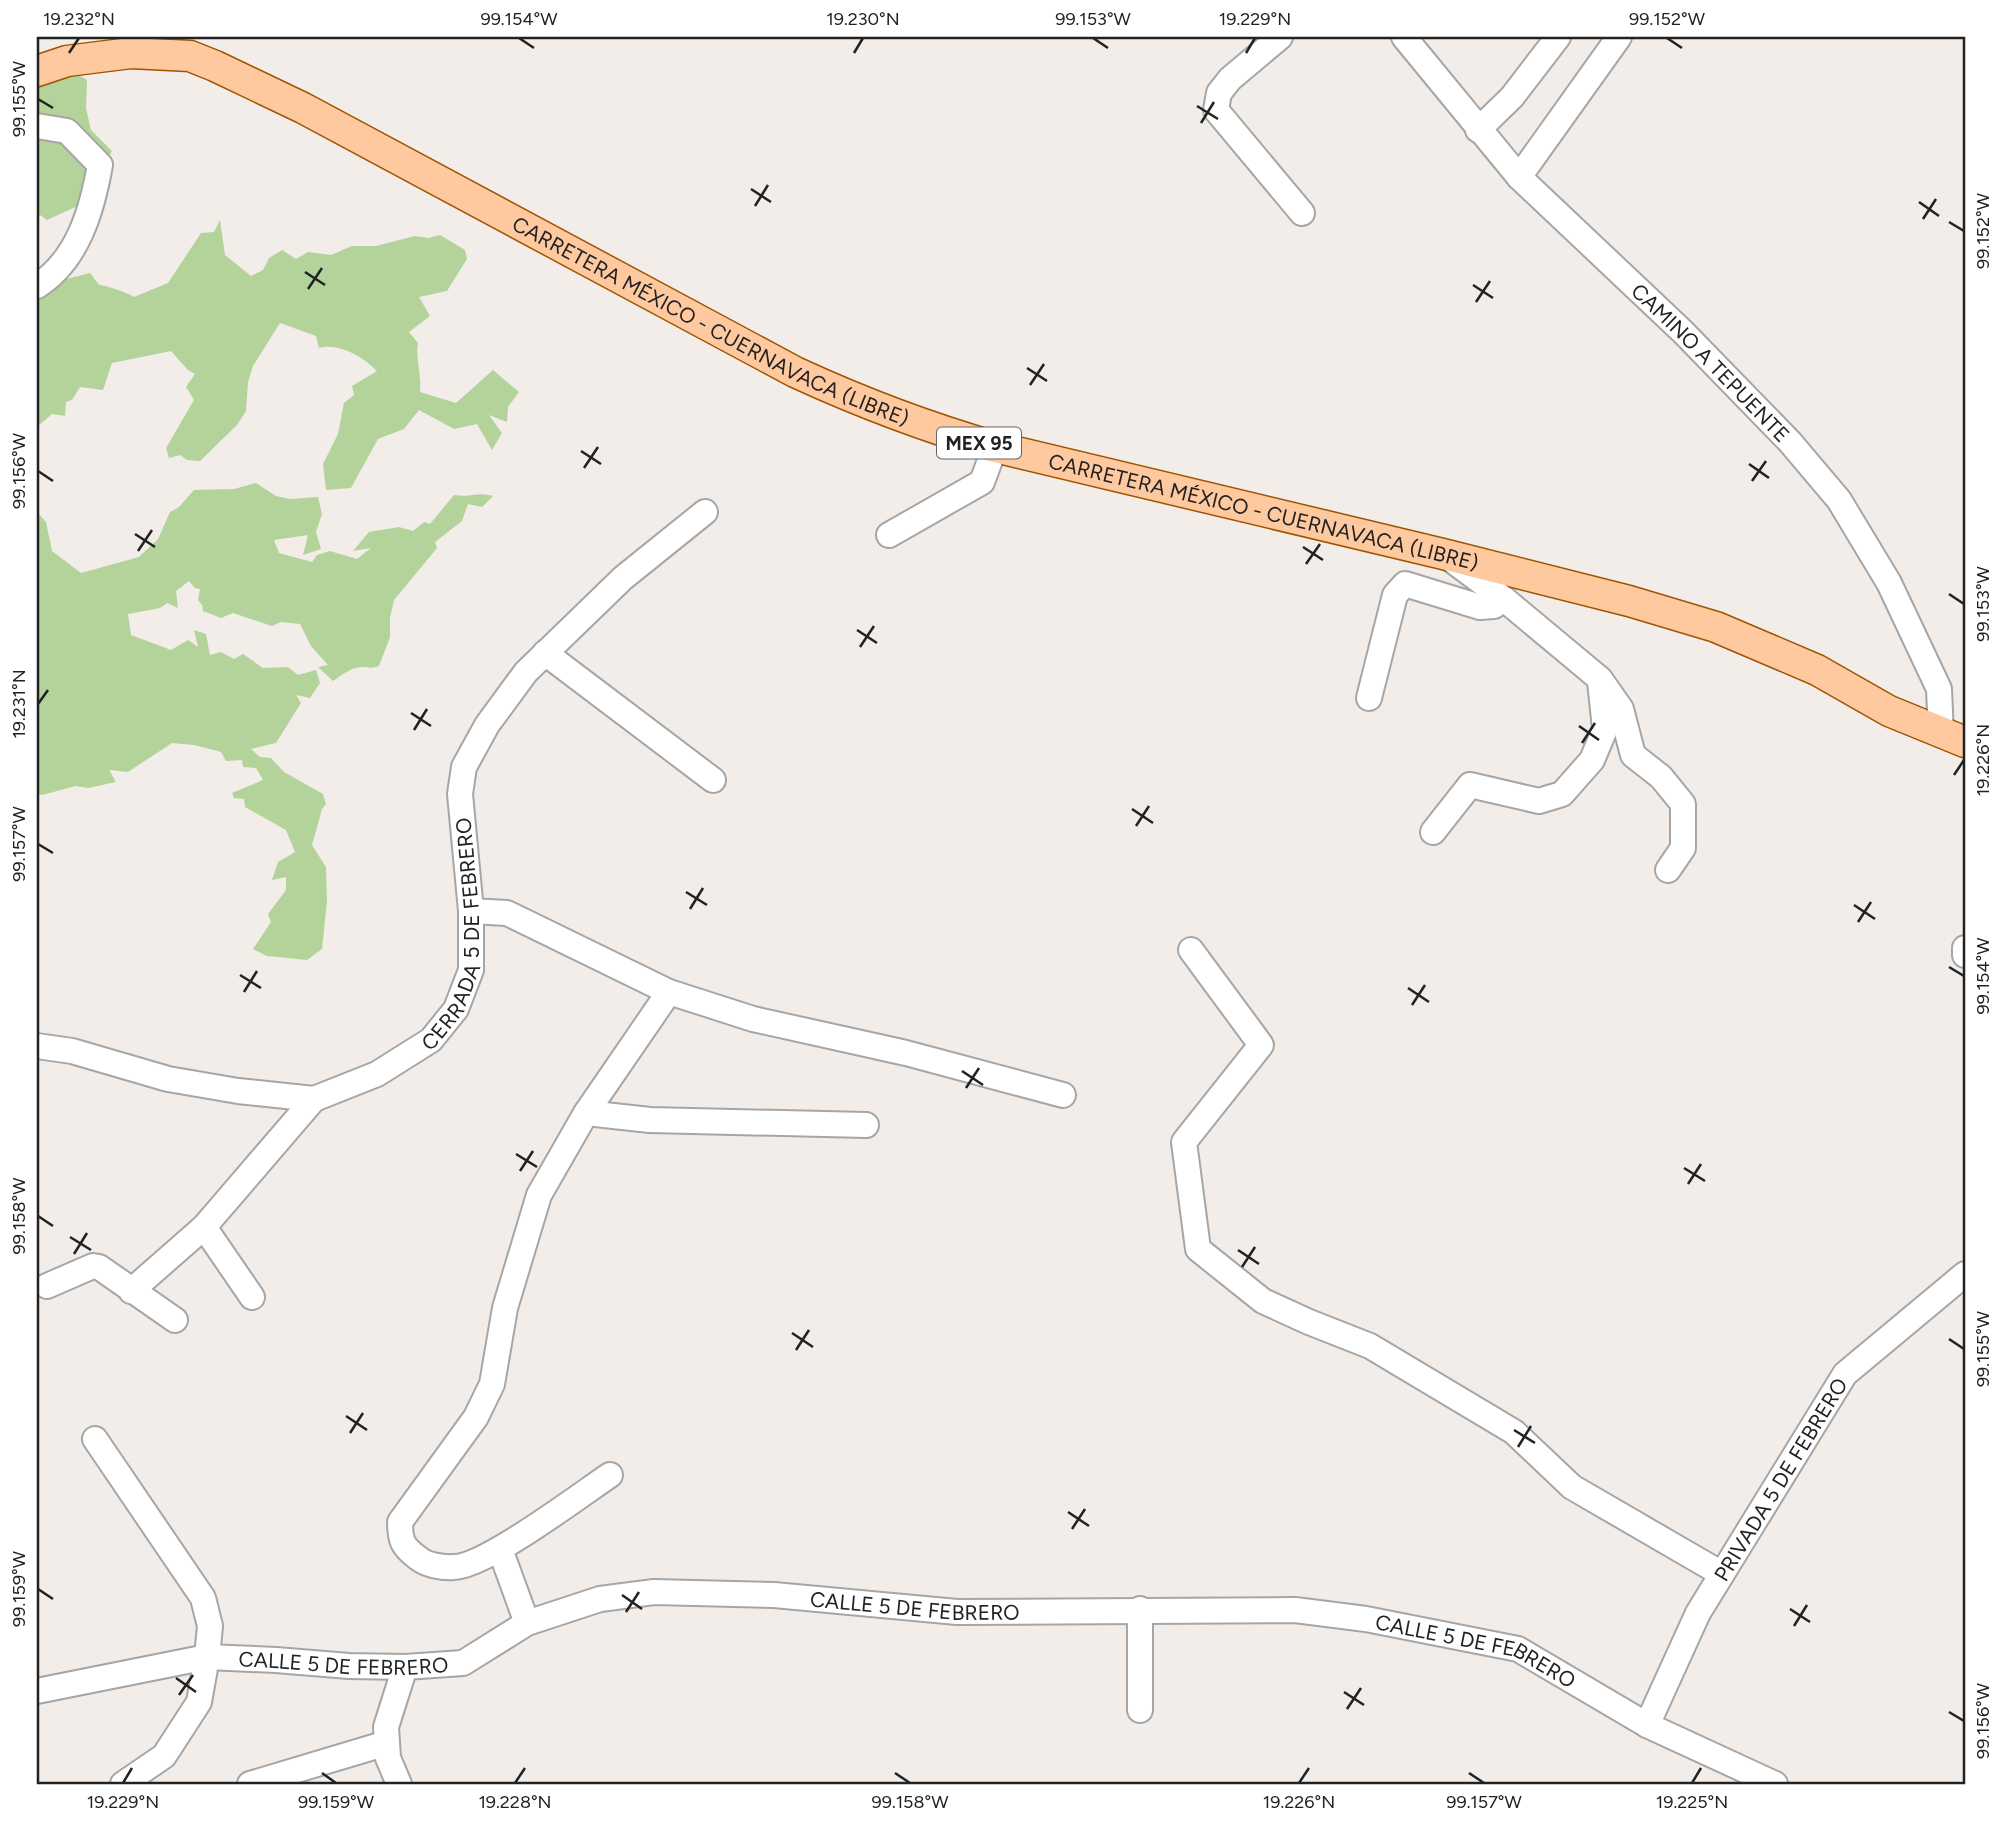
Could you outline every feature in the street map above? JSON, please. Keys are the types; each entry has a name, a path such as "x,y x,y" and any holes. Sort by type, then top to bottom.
{"main road":[{"name":"CARRETERA MÉXICO - CUERNAVACA (LIBRE)","path":"37,71 67,61 99,55 131,53 190,56 303,108 795,372 860,401 938,430 995,447 1443,554 1629,601 1716,627 1817,670 1889,710 1953,738"}],"street":[{"path":"1280,37 1230,79 1219,93 1216,110 1302,213"},
{"name":"CAMINO A TEPUENTE","path":"1404,37 1519,177 1684,332 1790,442 1839,500 1889,583 1939,689 1953,738"},
{"path":"1478,130 1512,97 1558,37"},
{"path":"1519,177 1619,37"},
{"path":"37,126 67,131 100,165 92,206 68,257 37,286"},
{"path":"889,535 982,482 995,447"},
{"name":"CERRADA 5 DE FEBRERO","path":"37,1046 72,1051 168,1079 238,1091 314,1099 377,1074 431,1040 456,1009 471,970 471,911 460,794 464,767 487,725 526,672 623,578 705,512"},
{"path":"1443,554 1504,599 1600,678 1621,709 1633,755 1661,777 1683,804 1682,848 1668,870"},
{"path":"1369,698 1395,595 1405,584 1480,607 1493,606 1504,599"},
{"path":"545,653 713,780"},
{"path":"1433,832 1470,785 1539,802 1562,794 1592,760 1605,729 1600,678"},
{"path":"471,911 507,913 669,992 753,1019 906,1053 1063,1095"},
{"path":"1965,948 1965,955"},
{"path":"1191,950 1261,1045 1184,1142 1198,1249 1264,1301 1370,1346 1514,1432 1572,1488 1722,1574"},
{"path":"610,1475 500,1549 455,1568 423,1562 410,1552 400,1539 400,1522 476,1416 492,1384 505,1308 538,1195 586,1114 669,992"},
{"path":"131,1291 204,1227 314,1099"},
{"path":"586,1114 650,1120 866,1125"},
{"path":"204,1227 253,1297"},
{"path":"47,1286 93,1266 99,1267 175,1320"},
{"name":"PRIVADA 5 DE FEBRERO","path":"1647,1725 1698,1614 1846,1374 1965,1274"},
{"path":"95,1439 204,1598 210,1626 199,1702 164,1756 123,1784"},
{"path":"500,1549 527,1623"},
{"name":"CALLE 5 DE FEBRERO","path":"37,1691 207,1657 405,1667 463,1663 527,1623 600,1598 654,1592 774,1595 957,1612 1295,1610 1366,1619 1518,1649 1647,1725 1775,1784"},
{"path":"1140,1609 1140,1710"},
{"path":"399,1784 388,1758 387,1727 405,1667"},
{"path":"250,1784 387,1742"}],"green space":[{"path":"72,71 87,80 86,108 91,130 112,151 82,204 47,220 40,215 37,219 37,80"},
{"path":"220,220 225,255 251,276 263,270 269,258 282,250 296,259 308,252 331,255 352,246 376,246 415,236 428,238 440,235 465,250 467,259 447,291 419,297 430,316 409,332 418,343 420,392 456,403 493,370 519,392 508,407 507,422 489,415 502,433 492,450 477,424 454,429 419,410 404,429 378,439 351,488 326,490 323,464 338,434 344,403 354,395 352,386 377,371 350,352 334,347 319,348 316,336 280,323 253,366 248,382 246,411 237,425 200,461 187,460 180,455 169,458 166,448 194,400 186,387 195,374 171,351 112,363 103,390 80,387 72,400 66,402 65,416 52,414 37,427 37,280 59,281 90,273 99,285 134,297 168,283 201,233 214,232"},
{"path":"256,483 276,496 290,499 318,497 322,514 316,532 321,549 303,555 308,535 274,540 279,553 312,562 317,555 330,551 357,559 371,548 353,551 369,532 399,527 413,531 424,522 430,524 454,495 493,496 482,507 468,504 462,521 435,542 437,548 394,600 390,637 379,666 353,669 333,681 318,667 328,665 311,646 300,624 281,622 272,626 233,613 221,618 203,611 198,600 200,589 195,588 189,581 176,591 178,608 167,603 160,608 128,614 131,635 171,650 188,640 198,647 194,630 206,634 210,655 221,652 234,659 243,654 263,668 288,667 298,675 316,670 320,683 310,698 296,695 301,703 276,743 251,749 260,757 271,758 284,772 323,794 326,804 322,809 312,845 326,867 327,901 322,949 307,960 267,956 253,949 271,922 268,914 286,890 286,877 272,880 278,862 295,852 286,830 245,807 244,799 234,798 232,793 263,780 256,768 243,767 242,760 226,761 221,752 172,743 128,772 109,770 116,782 37,794 37,512 46,522 52,551 81,573 139,557 158,539 170,512 179,507 194,490 234,489"}]}
